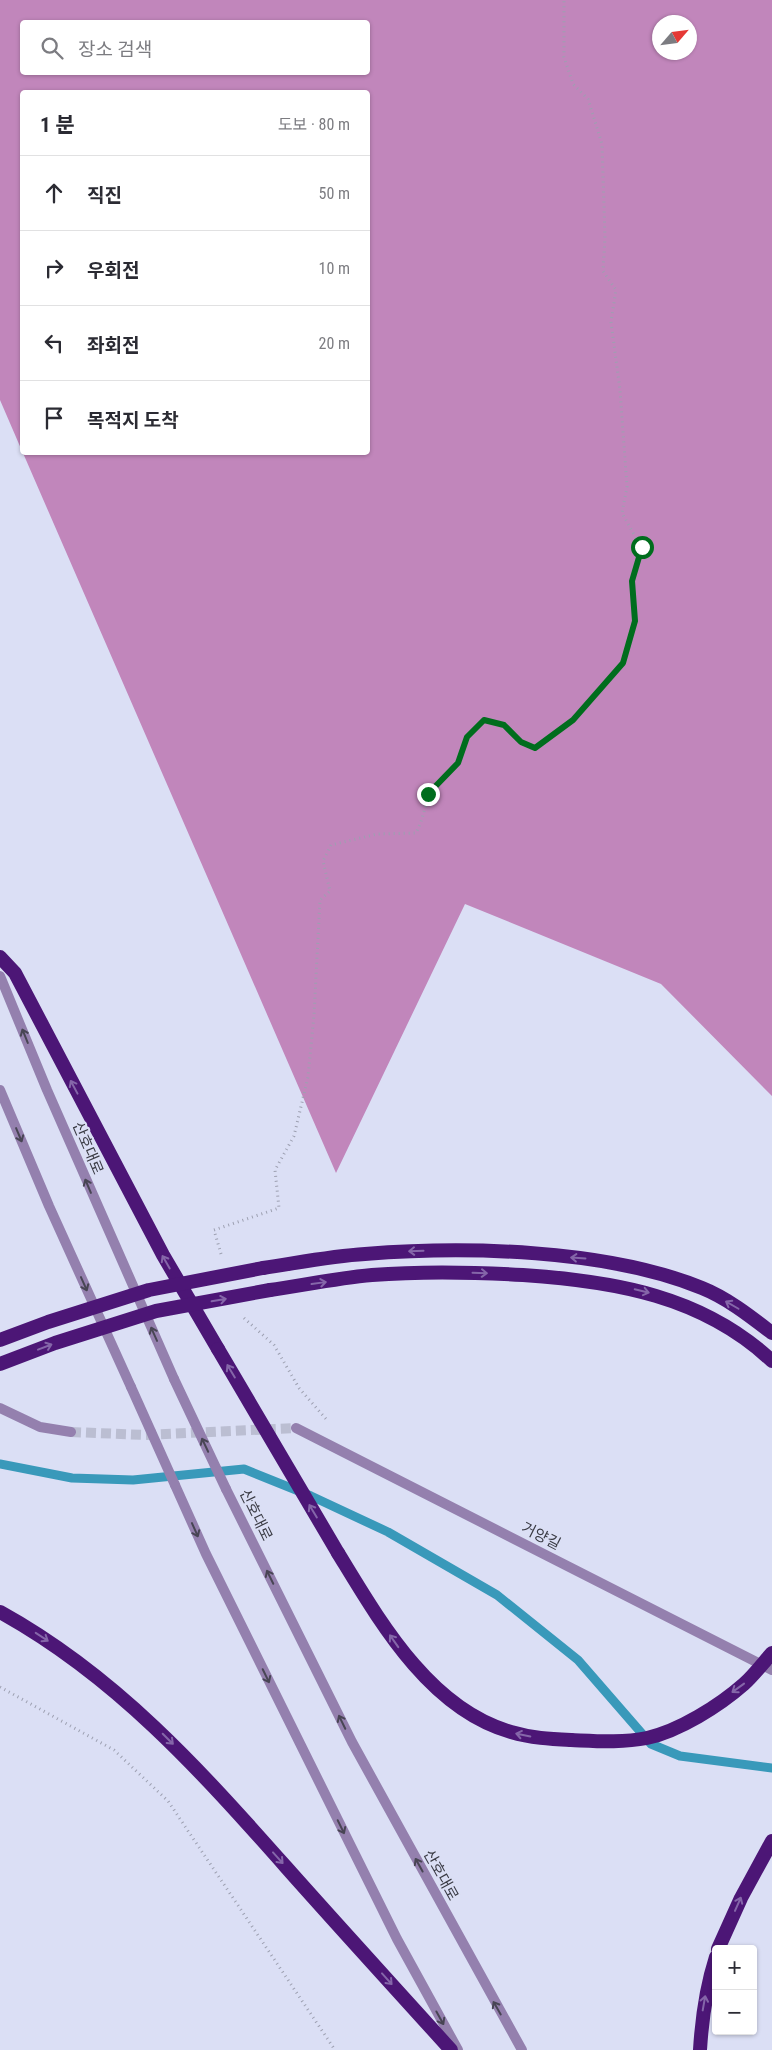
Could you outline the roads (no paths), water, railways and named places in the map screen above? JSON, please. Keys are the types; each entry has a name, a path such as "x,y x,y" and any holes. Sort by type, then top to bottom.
{"highway":[{"path":"0,957 15,973 163,1256 371,1607 404,1654 459,1706 482,1720 509,1732 543,1739 621,1741 648,1738 697,1717 744,1684 772,1653"},
{"path":"0,1340 48,1322 149,1290 263,1268 363,1254 439,1250 586,1258 654,1272 703,1288 748,1314 772,1333"},
{"path":"0,1364 55,1343 156,1311 270,1290 370,1275 446,1272 571,1278 628,1288 664,1297 692,1307 735,1331 772,1361"},
{"path":"0,1612 69,1654 150,1721 208,1780 451,2050"},
{"path":"720,1945 741,1898 772,1842"},
{"path":"700,2050 702,2015 707,1984 712,1969"}],"street":[{"name":"산호대로","path":"0,976 47,1090 174,1379 226,1489 352,1742 522,2050"},
{"path":"0,1090 206,1554 397,1939 458,2050"},
{"path":"0,1408 40,1427 71,1432"},
{"name":"거양길","path":"296,1428 772,1670"}],"waterway":[{"path":"0,1464 72,1478 133,1480 244,1469 311,1496 388,1532 497,1595 578,1660 651,1744 680,1756 772,1768"}],"tunnel":[{"path":"71,1432 145,1435 296,1428"}]}
